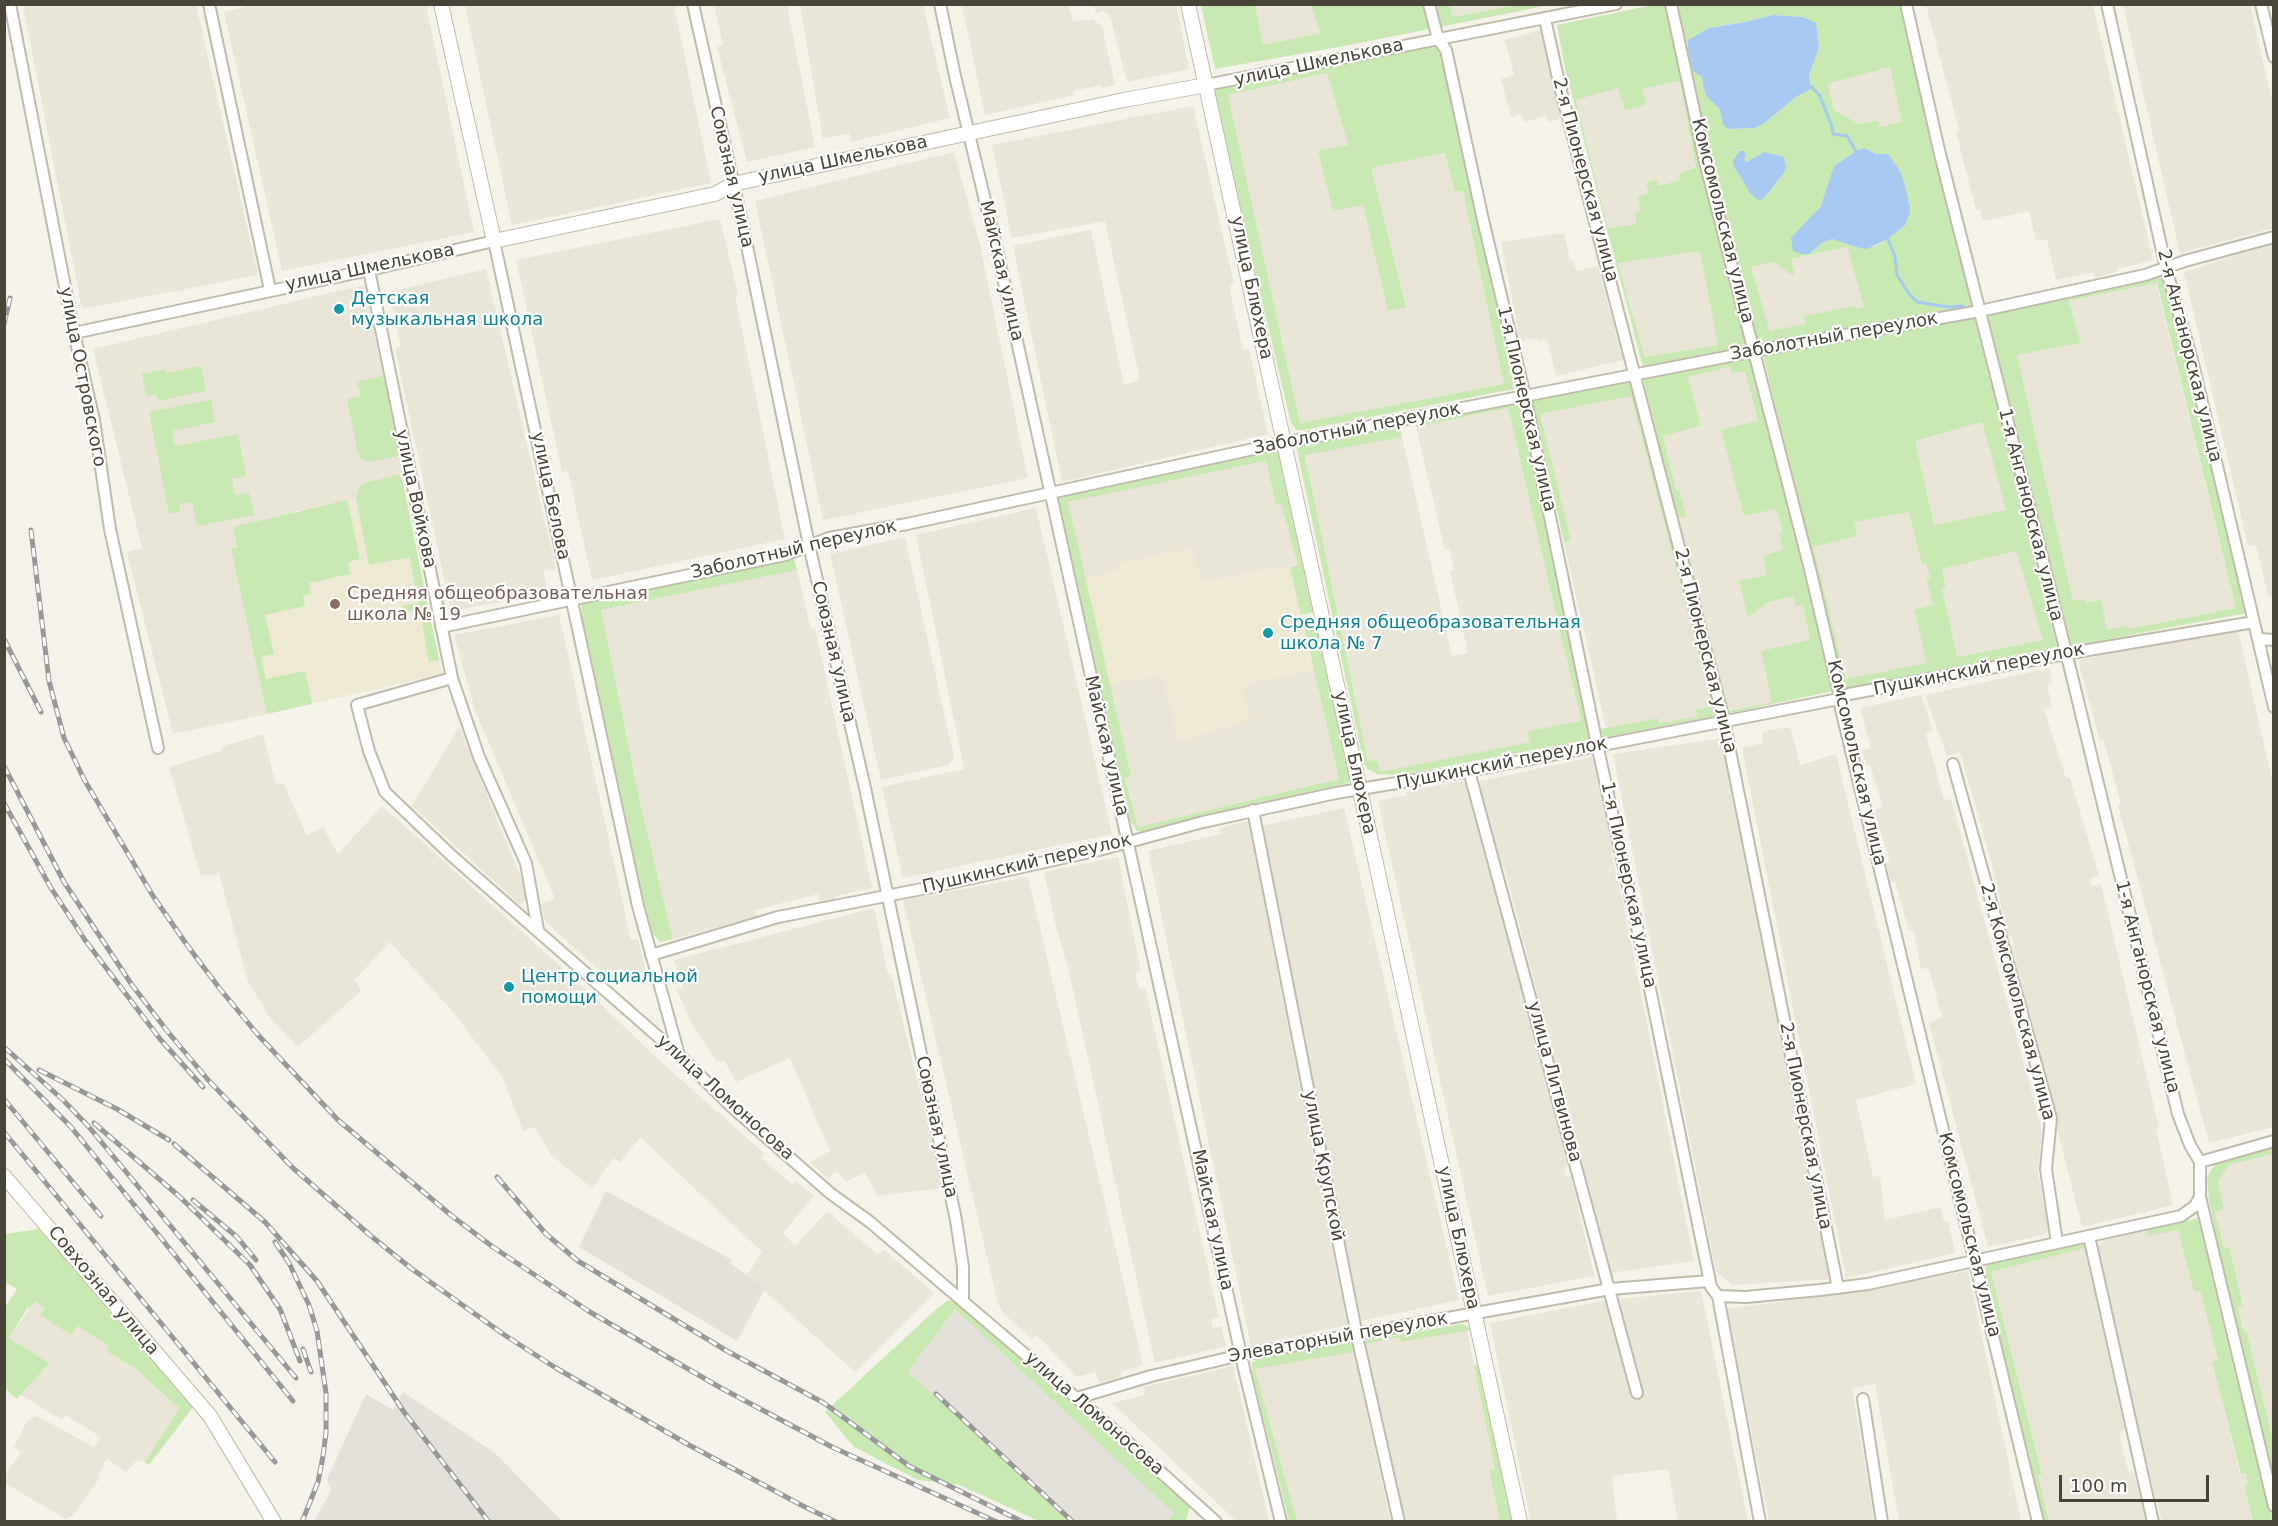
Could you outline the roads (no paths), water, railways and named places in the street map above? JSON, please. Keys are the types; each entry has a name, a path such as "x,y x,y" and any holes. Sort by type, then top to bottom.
{"street":[{"name":"улица Островского","path":"10,4 74,333 94,420 110,529 158,748"},
{"path":"209,4 270,290"},
{"name":"улица Белова","path":"441,4 651,955 679,1055"},
{"name":"Союзная улица","path":"693,4 809,545 865,788 959,1238 963,1267 963,1301"},
{"name":"Майская улица","path":"940,4 1281,1521"},
{"name":"улица Блюхера","path":"1188,4 1520,1521"},
{"name":"1-я Пионерская улица","path":"1429,4 1438,39 1446,50 1483,220 1526,396 1709,1281 1718,1296 1760,1521"},
{"name":"улица Шмелькова","path":"74,333 715,194 733,184 969,133 1124,100 1616,4"},
{"name":"Комсомольская улица","path":"1671,4 1705,162 1810,569 1839,699 2038,1521"},
{"name":"1-я Анганорская улица","path":"1906,4 1939,150 2178,1114 2190,1145 2200,1162 2200,1197 2274,1506"},
{"name":"2-я Анганорская улица","path":"2107,4 2166,267 2192,360 2274,707"},
{"path":"2261,4 2274,57"},
{"name":"2-я Пионерская улица","path":"1545,19 1560,87 1724,721 1838,1288"},
{"name":"Заболотный переулок","path":"441,627 785,555 829,538 1051,494 1285,443 1636,374 1980,311 2145,275 2274,237"},
{"name":"улица Войкова","path":"369,270 452,678 479,757 526,863 538,930"},
{"name":"Пушкинский переулок","path":"651,955 778,917 1099,850 1253,810 1598,746 1839,699 1849,694 2254,621"},
{"path":"2258,639 2274,640"},
{"name":"улица Ломоносова","path":"452,678 357,705 369,751 385,792 399,807 679,1055 733,1108 830,1193 870,1222 1077,1398 1216,1521"},
{"name":"2-я Комсомольская улица","path":"1953,764 2051,1118 2046,1168 2057,1243"},
{"name":"улица Литвинова","path":"1469,771 1637,1393"},
{"name":"улица Крупской","path":"1253,810 1357,1336 1399,1521"},
{"path":"2200,1162 2274,1141"},
{"name":"Совхозная улица","path":"4,1176 216,1425 274,1521"},
{"path":"1718,1296 1746,1297 1838,1288 1975,1260 2181,1216 2195,1206 2200,1197"},
{"path":"2089,1236 2153,1521"},
{"name":"Элеваторный переулок","path":"1077,1398 1151,1376 1242,1355 1610,1289 1709,1281"},
{"path":"1863,1399 1882,1521"}],"water":[{"path":"1773,15 1803,17 1816,23 1819,48 1809,75 1811,89 1796,97 1755,128 1728,129 1723,124 1720,109 1707,97 1702,77 1693,71 1688,40 1709,28"},
{"path":"1864,148 1876,154 1888,154 1900,171 1910,207 1905,225 1888,239 1867,249 1832,239 1822,243 1809,254 1793,251 1791,238 1821,206 1834,166"},
{"path":"1740,151 1744,151 1746,155 1744,160 1747,162 1764,152 1784,157 1786,167 1784,173 1763,199 1758,200 1750,193 1734,166 1733,160"}],"waterway":[{"path":"1811,86 1820,96 1833,134 1847,136 1856,151"},
{"path":"1888,239 1895,257 1897,275 1917,302 1948,307 1962,306 1966,310"}],"railway":[{"path":"4,324 10,298"},
{"path":"31,530 49,681 64,738 85,781 153,896 187,945 259,1036 338,1120 452,1216 493,1247 590,1312 721,1388 832,1447 997,1522"},
{"path":"4,639 41,712"},
{"path":"4,766 64,882 132,985 209,1081 293,1168 412,1269 506,1336 556,1368 689,1445 836,1522"},
{"path":"4,803 51,888 85,940 160,1039 203,1087"},
{"path":"4,1047 63,1100 89,1127 296,1378"},
{"path":"4,1059 71,1127 293,1401"},
{"path":"39,1070 117,1109 169,1140"},
{"path":"4,1099 101,1216"},
{"path":"94,1123 180,1197 250,1265 280,1309 300,1361"},
{"path":"4,1132 275,1462"},
{"path":"174,1144 265,1222 317,1281 404,1412 489,1522"},
{"path":"497,1177 546,1234 578,1261 727,1351 824,1403 909,1466 1023,1522"},
{"path":"193,1200 237,1237 256,1260"},
{"path":"275,1242 289,1263 309,1305 317,1331 326,1393 326,1433 323,1456 318,1482 302,1522"},
{"path":"303,1349 311,1372"},
{"path":"936,1394 1073,1522"}],"place":[{"name":"Детская музыкальная школа","path":"339,309"},
{"name":"Средняя общеобразовательная школа № 19","path":"335,604"},
{"name":"Средняя общеобразовательная школа № 7","path":"1268,633"},
{"name":"Центр социальной помощи","path":"509,987"}]}
